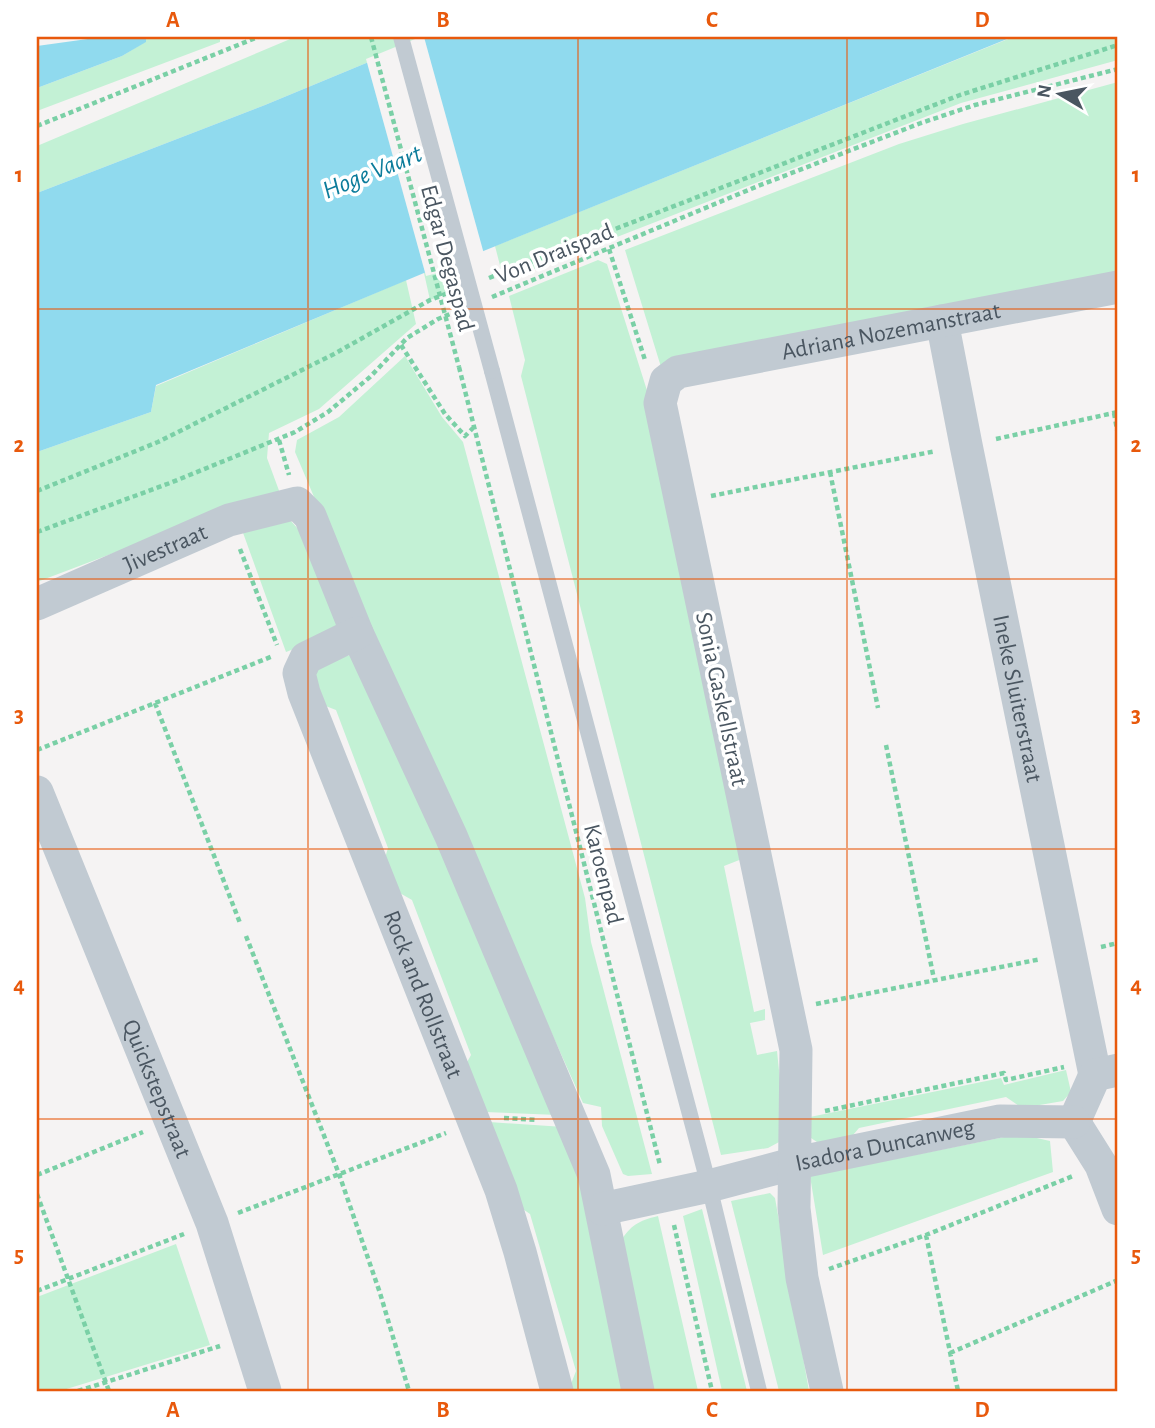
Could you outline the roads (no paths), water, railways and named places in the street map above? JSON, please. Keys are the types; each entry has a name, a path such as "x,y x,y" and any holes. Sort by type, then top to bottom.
{"street":[{"name":"Adriana Nozemanstraat","path":"666,381 678,372 1118,286"},
{"name":"Ineke Sluiterstraat","path":"942,321 1070,953 1102,1068"},
{"name":"Sonia Gaskellstraat","path":"666,381 660,403 796,1050 794,1208 802,1278 827,1391"},
{"name":"Jivestraat","path":"37,604 229,520 297,503 310,516 357,633"},
{"path":"357,633 451,836 594,1175 638,1391"},
{"name":"Rock and Rollstraat","path":"357,633 306,658 299,673 304,693 501,1190 557,1391"},
{"name":"Quickstepstraat","path":"37,792 212,1223 265,1391"},
{"path":"1102,1068 1074,1122 1101,1165 1118,1209"},
{"name":"Isadora Duncanweg","path":"602,1209 709,1186 796,1163 1000,1121 1074,1122"}],"lane":[{"path":"401,37 709,1186 759,1391"}],"water":[{"path":"102,37 146,37 146,42 122,56 37,88 37,46"},
{"name":"Hoge Vaart","path":"429,37 1012,37 424,273 156,385 151,412 37,452 37,193 265,105"}]}
